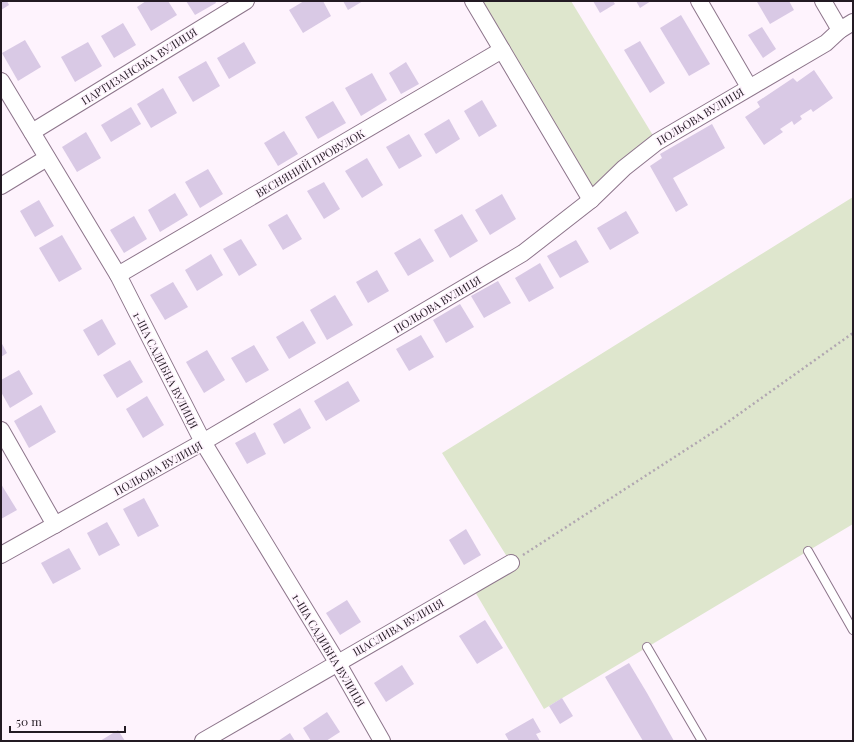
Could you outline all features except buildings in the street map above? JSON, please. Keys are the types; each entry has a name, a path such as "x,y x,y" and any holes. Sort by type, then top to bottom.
{"street":[{"name":"ПАРТИЗАНСЬКА ВУЛИЦЯ","path":"32,132 246,1"},
{"path":"473,1 591,200"},
{"path":"699,1 749,86"},
{"path":"823,1 847,26"},
{"name":"ПОЛЬОВА ВУЛИЦЯ","path":"1,555 203,442 523,253 591,200 624,168 657,142 749,86 826,43 847,26"},
{"name":"ВЕСНЯНИЙ ПРОВУЛОК","path":"118,276 502,50"},
{"name":"1-ША САДИБНА ВУЛИЦЯ","path":"1,81 118,276 203,442 337,662 382,741"},
{"path":"1,186 47,158"},
{"path":"1,430 55,525"},
{"name":"ЩАСЛИВА ВУЛИЦЯ","path":"203,741 337,662 512,563"}],"lane":[{"path":"808,551 853,630"},
{"path":"647,648 702,741"}],"path":[{"path":"512,563 718,429 853,333"}],"green space":[{"path":"473,1 571,1 657,142 591,200"},
{"path":"853,197 853,524 544,709 471,585 511,563 442,453"}]}
